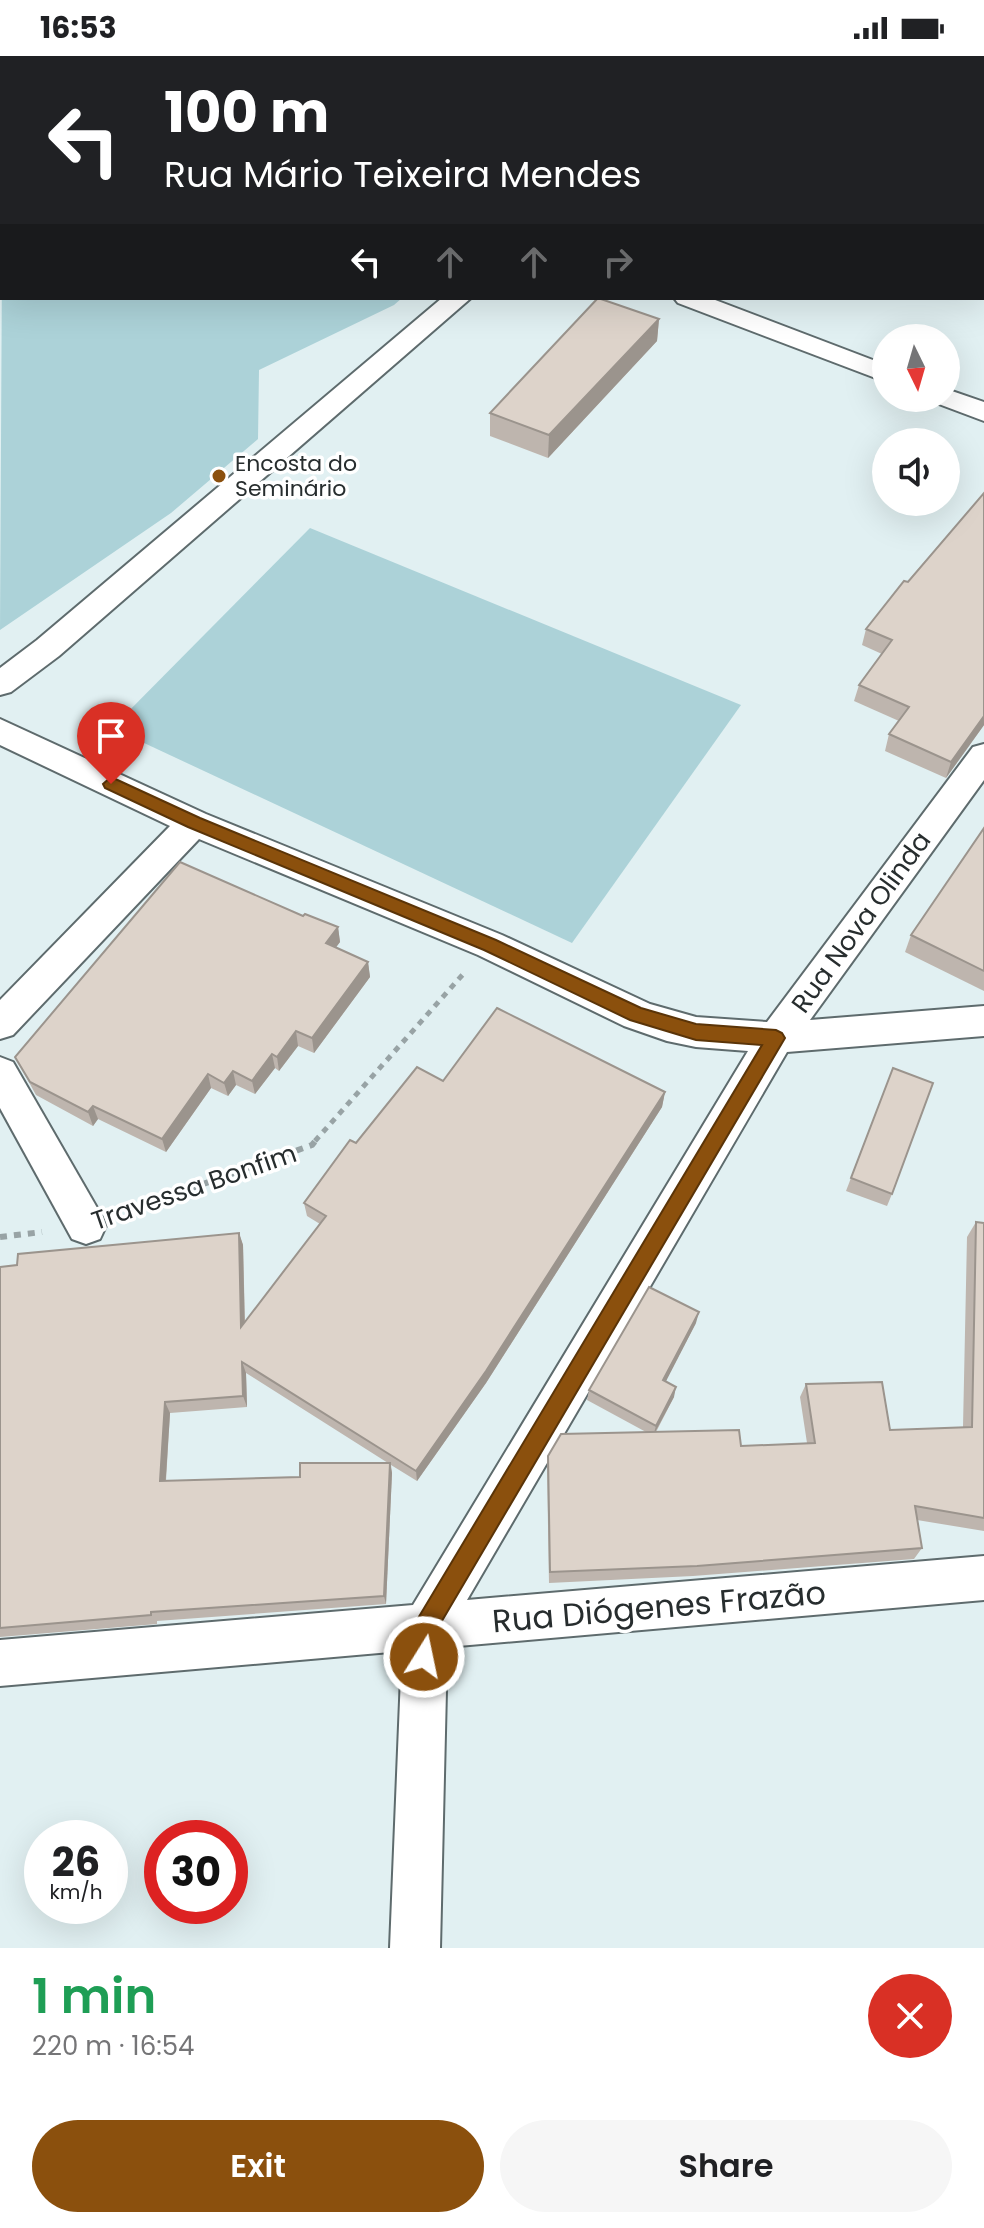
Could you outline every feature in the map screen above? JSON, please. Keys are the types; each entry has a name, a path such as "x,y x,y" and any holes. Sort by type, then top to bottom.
{"street":[{"path":"0,684 48,648 456,300"},
{"path":"692,300 872,369"},
{"path":"960,403 984,412"},
{"path":"0,731 194,823 490,945 637,1015 667,1026 696,1032 776,1038 984,1021"},
{"name":"Rua Nova Olinda","path":"425,1628 776,1038 983,758"},
{"path":"0,1024 194,823"},
{"path":"0,1073 86,1226"},
{"name":"Rua Diógenes Frazão","path":"0,1663 984,1578"},
{"path":"415,1948 425,1628"}],"path":[{"name":"Travessa Bonfim","path":"0,1237 86,1226 312,1145 490,945"}],"shaded area":[{"path":"2,300 400,300 259,370 258,439 171,513 0,630"},
{"path":"310,528 741,705 572,943 112,728"}],"building":[{"path":"596,300 659,319 549,435 490,413"},
{"path":"984,493 984,716 951,762 889,734 909,707 859,685 892,640 866,629 904,581 908,582"},
{"path":"984,828 984,971 911,935"},
{"path":"180,862 303,916 305,914 338,927 326,943 368,962 312,1038 296,1031 277,1057 272,1054 252,1081 233,1071 224,1083 208,1074 162,1139 93,1106 88,1112 30,1082 15,1057"},
{"path":"497,1008 665,1092 486,1371 416,1471 242,1362 243,1396 165,1402 160,1481 300,1477 300,1463 390,1463 384,1596 151,1612 151,1615 0,1628 0,1267 17,1265 18,1254 239,1233 241,1327 326,1216 304,1203 350,1140 356,1143 417,1067 443,1081"},
{"path":"893,1068 933,1083 892,1194 851,1178"},
{"path":"976,1222 984,1223 984,1518 915,1506 922,1548 697,1566 550,1572 548,1456 561,1434 739,1430 741,1446 815,1443 806,1384 882,1382 890,1430 972,1427"},
{"path":"649,1287 699,1312 663,1380 676,1387 656,1426 589,1390"}],"place":[{"name":"Encosta do Seminário","path":"219,476"}],"route":[{"path":"111,784 194,823 490,945 637,1015 696,1032 776,1038 425,1628 424,1657"}]}
